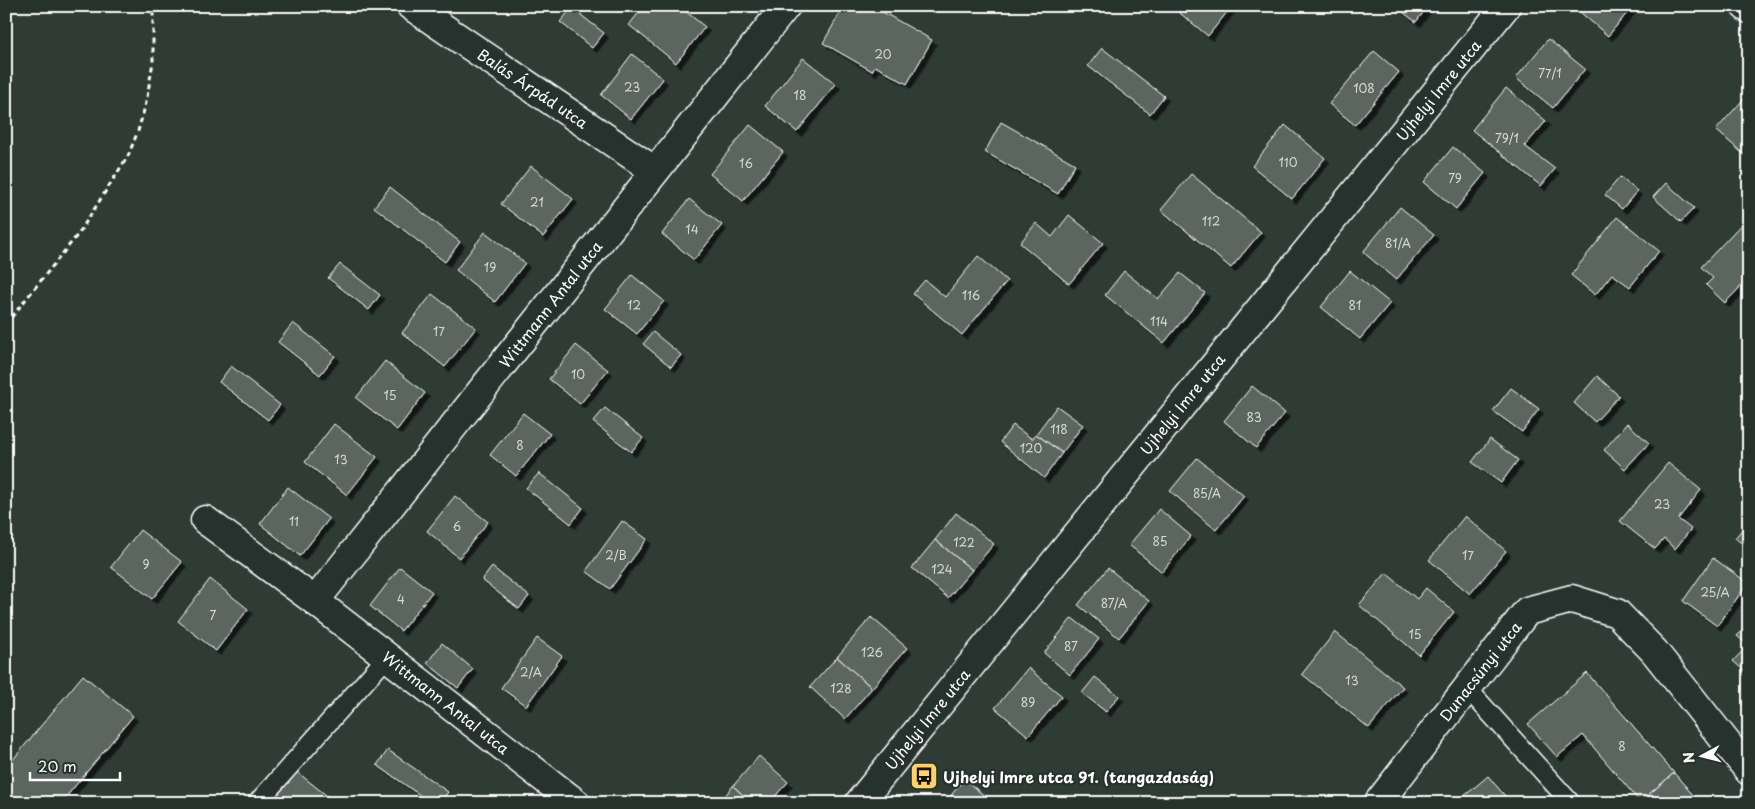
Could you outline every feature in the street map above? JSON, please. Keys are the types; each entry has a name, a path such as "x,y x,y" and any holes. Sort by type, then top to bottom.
{"street":[{"name":"Balás Árpád utca","path":"411,6 655,171"},
{"name":"Wittmann Antal utca","path":"315,601 786,6"},
{"name":"Ujhelyi Imre utca","path":"859,803 1506,6"},
{"path":"1746,6 1749,9"},
{"name":"Wittmann Antal utca","path":"205,520 315,601 576,803"},
{"name":"Dunacsúnyi utca","path":"1378,803 1527,611 1572,599 1617,613 1654,651 1749,771"}],"lane":[{"path":"257,803 387,657"},
{"path":"1468,688 1570,803"}],"path":[{"path":"6,324 79,233 128,156 146,103 153,62 153,6"}],"building":[{"path":"644,6 679,6 705,27 676,63 629,25"},
{"path":"844,6 872,6 932,40 907,84 875,66 872,71 823,43"},
{"path":"1171,6 1232,6 1208,36"},
{"path":"1395,6 1428,6 1416,22"},
{"path":"1573,6 1633,6 1608,36"},
{"path":"572,8 604,33 592,48 560,22"},
{"path":"1548,39 1585,69 1553,108 1516,78"},
{"path":"1102,48 1164,96 1150,114 1088,66"},
{"path":"1374,51 1399,72 1355,125 1329,104"},
{"path":"632,54 663,79 631,119 601,95"},
{"path":"803,58 836,84 797,132 765,106"},
{"path":"1506,88 1546,121 1525,146 1555,169 1541,186 1472,130"},
{"path":"1749,93 1749,159 1716,130"},
{"path":"1001,122 1075,164 1058,194 985,152"},
{"path":"750,125 783,152 743,201 710,174"},
{"path":"1285,125 1325,158 1292,199 1252,166"},
{"path":"1453,147 1485,173 1456,209 1424,182"},
{"path":"531,166 573,199 543,237 501,204"},
{"path":"1191,174 1261,232 1231,268 1161,210"},
{"path":"1620,177 1637,191 1622,209 1605,195"},
{"path":"1666,183 1694,208 1681,222 1653,197"},
{"path":"390,187 460,242 445,262 374,207"},
{"path":"689,199 722,225 694,260 662,234"},
{"path":"1400,207 1434,235 1396,280 1363,252"},
{"path":"1069,215 1103,243 1069,284 1020,243 1036,223 1052,237"},
{"path":"1749,216 1749,278 1725,303 1706,285 1713,278 1701,267"},
{"path":"1617,217 1659,251 1630,287 1612,274 1595,295 1571,275"},
{"path":"485,232 525,263 495,302 456,270"},
{"path":"978,256 1007,281 962,335 913,294 925,280 945,297"},
{"path":"340,264 380,295 369,310 328,278"},
{"path":"1124,271 1158,299 1180,273 1205,293 1164,343 1105,295"},
{"path":"1350,271 1390,303 1360,339 1321,307"},
{"path":"632,275 664,301 637,334 605,309"},
{"path":"432,294 476,328 445,367 402,333"},
{"path":"293,323 335,356 320,375 278,342"},
{"path":"653,332 681,355 671,367 643,344"},
{"path":"576,345 608,370 580,404 549,379"},
{"path":"385,361 425,393 397,430 356,398"},
{"path":"231,366 280,405 268,420 219,382"},
{"path":"1597,376 1619,396 1595,422 1574,403"},
{"path":"1252,386 1285,413 1256,448 1224,421"},
{"path":"1511,388 1539,409 1522,432 1493,411"},
{"path":"1057,406 1083,425 1062,453 1036,434"},
{"path":"605,408 643,438 631,452 593,422"},
{"path":"523,413 550,434 516,476 490,455"},
{"path":"1627,423 1649,443 1625,469 1604,450"},
{"path":"334,424 377,457 347,495 305,462"},
{"path":"1013,425 1032,439 1036,434 1062,453 1044,478 1000,442"},
{"path":"1490,439 1518,460 1501,483 1472,462"},
{"path":"1197,458 1244,496 1216,530 1170,491"},
{"path":"1668,463 1701,490 1678,519 1691,529 1675,549 1664,539 1655,549 1620,521"},
{"path":"539,473 583,508 571,524 526,488"},
{"path":"288,487 329,519 300,556 260,524"},
{"path":"455,496 488,522 459,558 427,531"},
{"path":"1159,509 1191,536 1162,572 1129,545"},
{"path":"956,513 994,544 972,570 935,540"},
{"path":"1465,516 1506,551 1470,594 1429,560"},
{"path":"622,521 647,539 610,589 586,571"},
{"path":"1749,521 1749,549 1735,538"},
{"path":"140,530 182,562 152,599 111,567"},
{"path":"935,540 972,570 948,598 912,568"},
{"path":"1713,558 1748,583 1717,626 1683,601"},
{"path":"400,567 432,592 401,631 370,606"},
{"path":"492,567 529,596 519,609 482,580"},
{"path":"1108,568 1149,601 1119,638 1078,605"},
{"path":"1386,573 1417,599 1426,588 1454,612 1419,655 1359,605"},
{"path":"210,579 248,609 216,651 178,621"},
{"path":"871,617 907,648 872,688 837,657"},
{"path":"1072,618 1099,639 1070,675 1044,653"},
{"path":"1749,623 1749,675 1733,661 1748,645 1737,636"},
{"path":"1335,632 1403,687 1369,728 1302,674"},
{"path":"537,638 562,656 526,706 501,688"},
{"path":"442,643 473,669 458,688 427,663"},
{"path":"837,657 872,688 845,719 810,687"},
{"path":"1028,668 1062,696 1028,736 995,708"},
{"path":"1587,673 1674,773 1640,802 1583,735 1557,757 1528,724"},
{"path":"83,675 133,716 61,803 6,803 6,768"},
{"path":"1095,677 1119,696 1106,712 1082,693"},
{"path":"388,750 448,792 440,803 431,803 377,765"},
{"path":"759,756 788,782 769,803 752,803 733,786"},
{"path":"292,768 336,803 264,803"},
{"path":"1674,773 1700,803 1640,802"},
{"path":"1488,776 1511,803 1456,803"},
{"path":"964,779 993,803 945,803"},
{"path":"733,786 752,803 719,803"}],"place":[{"name":"Ujhelyi Imre utca 91. (tangazdaság)","path":"924,776"}]}
